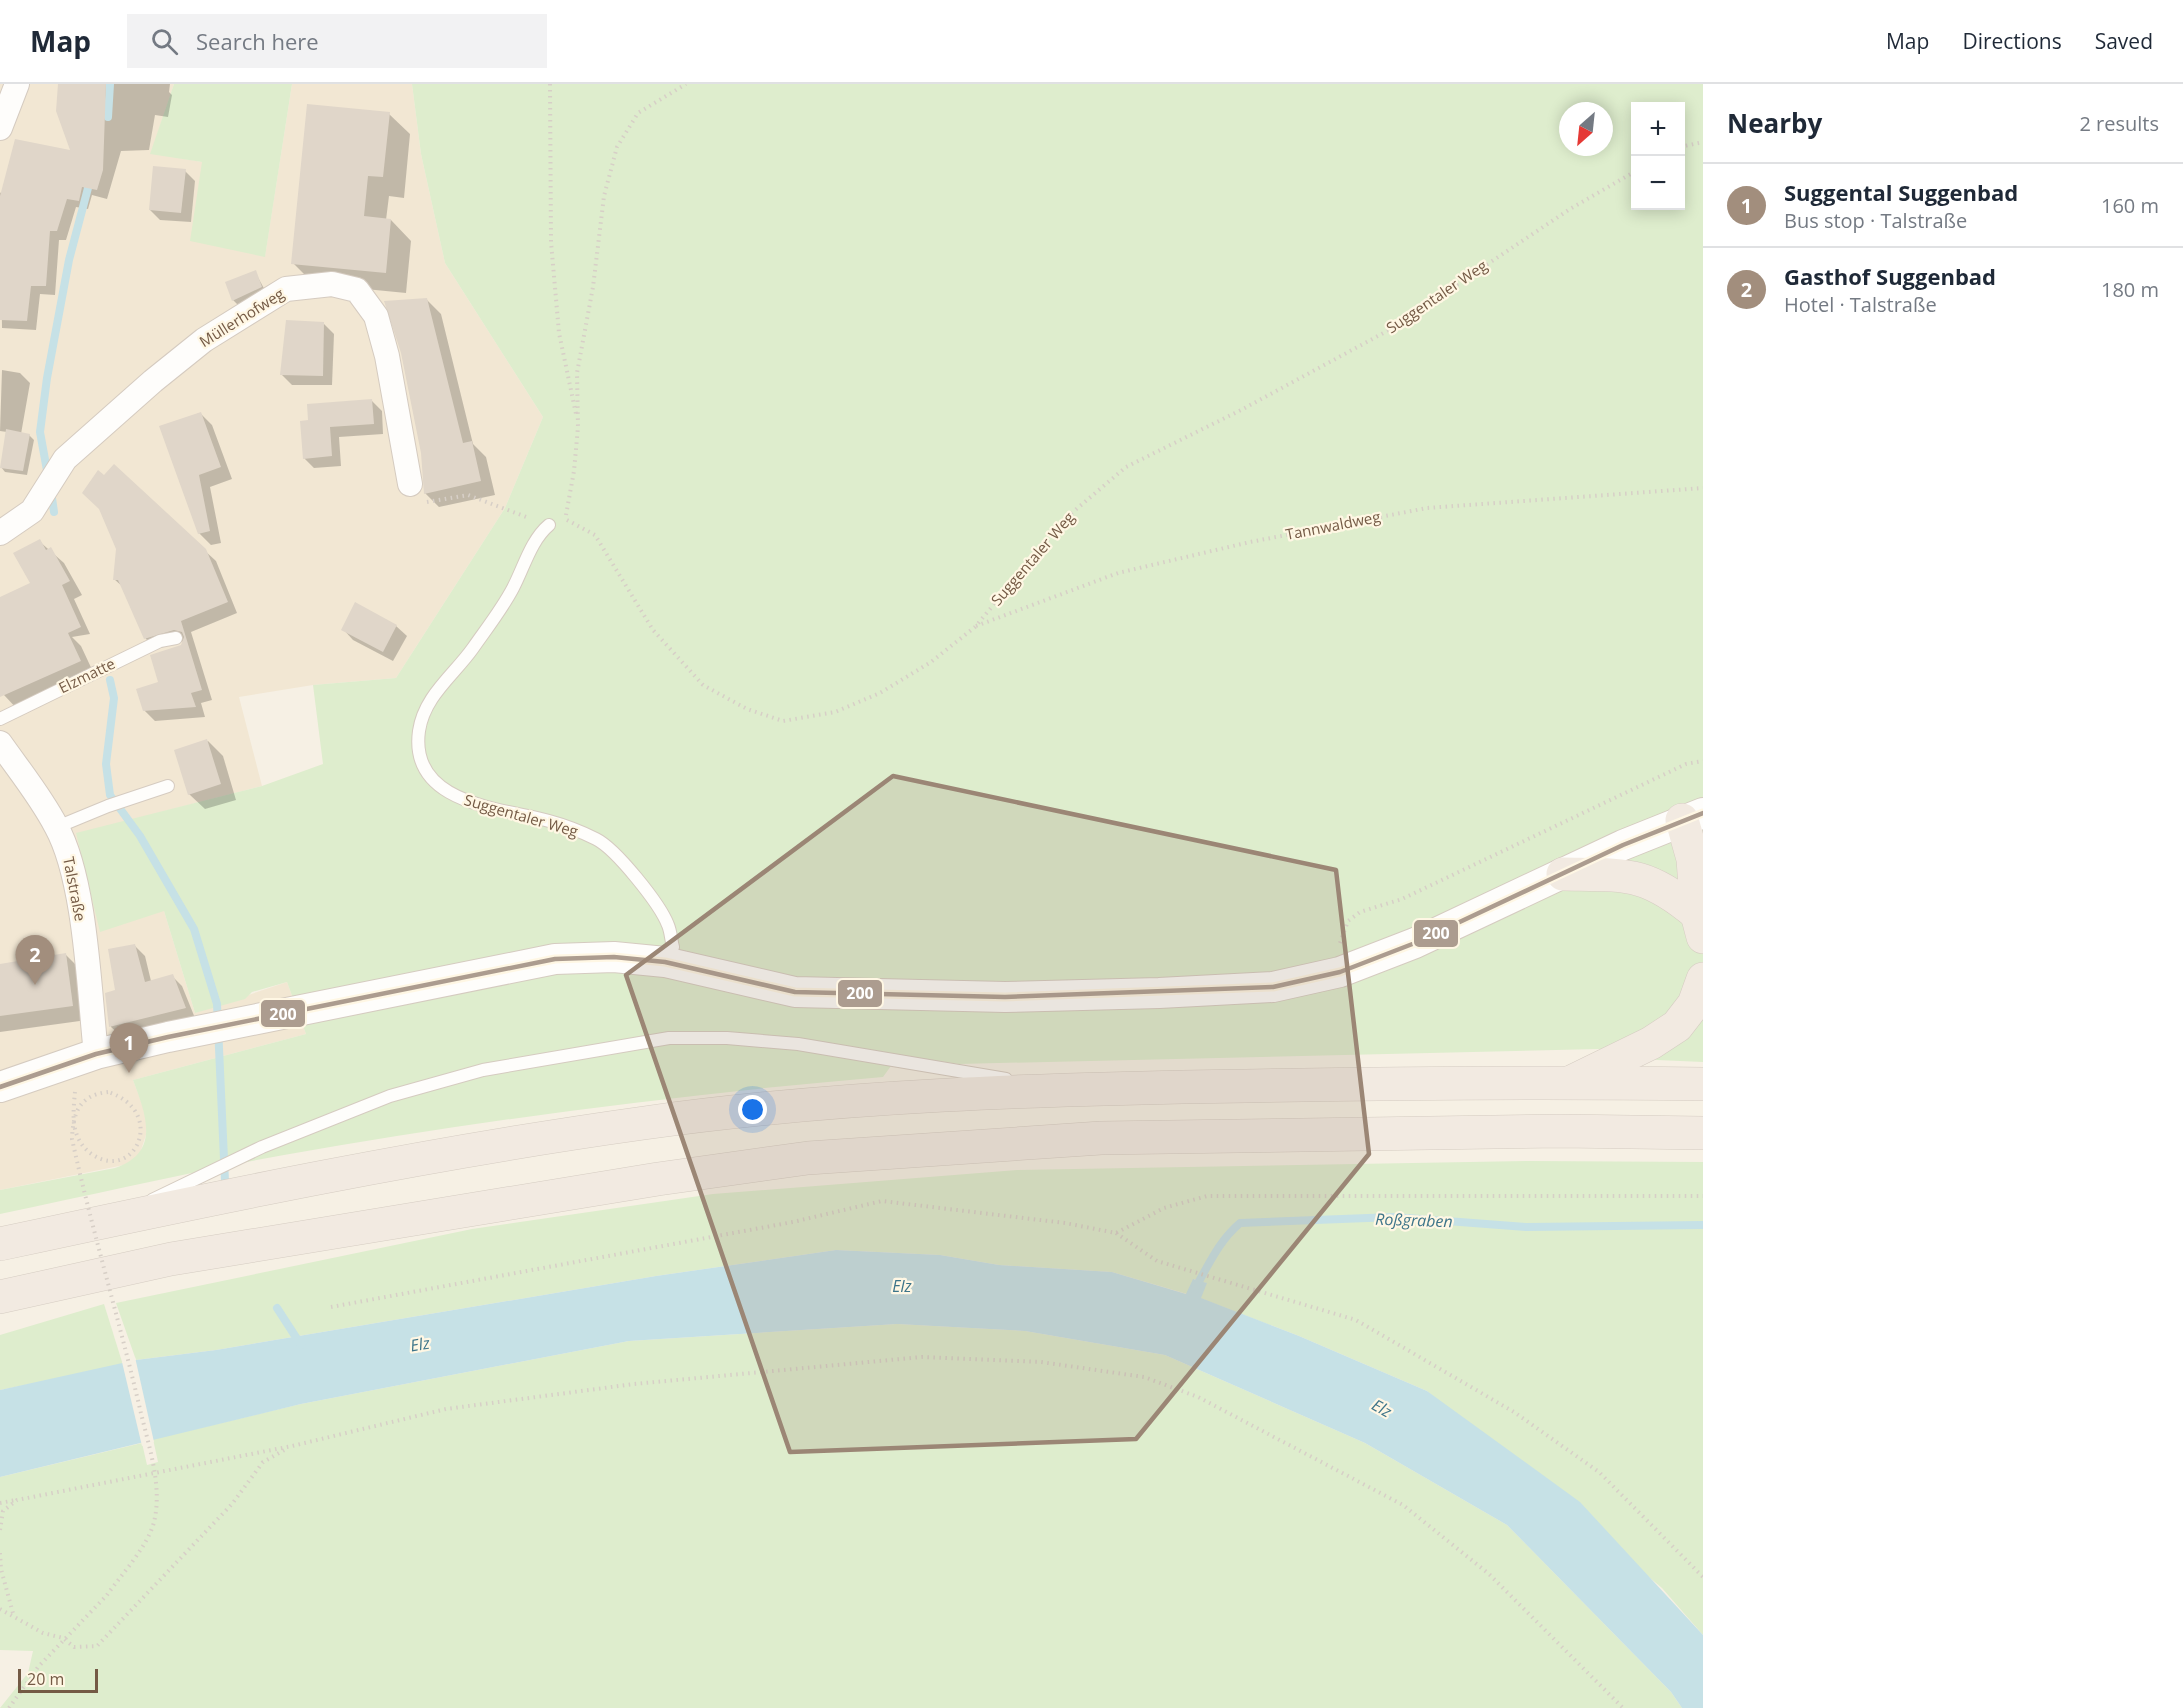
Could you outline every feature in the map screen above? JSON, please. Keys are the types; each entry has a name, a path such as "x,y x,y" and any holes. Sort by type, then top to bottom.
{"highway":[{"path":"1693,817 1692,858 1700,925"},
{"path":"1563,874 1643,879 1670,892 1700,925"},
{"path":"1570,1082 1651,1043 1677,1026 1694,1004 1703,979"},
{"path":"0,1244 394,1163 645,1122 791,1106 1058,1088 1570,1082 1703,1084"},
{"path":"0,1297 171,1258 658,1179 808,1158 1101,1138 1561,1131 1703,1133"}],"street":[{"path":"0,128 17,84"},
{"name":"Müllerhofweg","path":"0,533 32,511 64,459 153,381 204,340 286,289 332,284 357,290 376,316 387,356 410,484"},
{"name":"Talstraße","path":"0,743 57,827 69,859 79,905 86,1058"},
{"path":"0,1087 86,1058 199,1030 555,958 614,957 665,962 804,993 1005,997 1273,987 1340,972 1383,956 1693,817"}],"lane":[{"name":"Suggentaler Weg","path":"549,525 540,533 512,590 495,617 464,661 438,686 419,731 425,770 450,794 482,807 550,821 597,839 620,858 641,885 668,924 673,947"},
{"name":"Elzmatte","path":"0,719 160,641 176,638"},
{"path":"57,827 122,801 168,786"},
{"path":"116,1219 176,1186 251,1152 390,1096 483,1070 669,1038 727,1038 798,1044 1058,1088"}],"path":[{"path":"550,84 551,242 559,333 578,427"},
{"path":"578,427 577,373 593,287 604,196 616,147 638,113 686,84"},
{"path":"1685,146 1703,142"},
{"name":"Suggentaler Weg","path":"578,427 574,471 565,519 595,535 653,630 703,685 747,710 783,721 835,712 880,693 931,662 975,627 1066,517 1126,467 1241,410 1389,330 1569,208 1631,173"},
{"path":"410,484 416,504 468,495 549,525"},
{"name":"Tannwaldweg","path":"975,627 1118,573 1262,540 1427,508 1703,488"},
{"path":"1339,945 1348,921 1360,912 1402,899 1686,764 1703,761"},
{"path":"9,1708 38,1667 63,1638 107,1595 133,1560 154,1523 156,1496 152,1464 127,1352 72,1139 75,1112 86,1099 108,1092 128,1102 139,1115 140,1139 131,1154 112,1161 96,1157 86,1150 77,1136 74,1123 86,1058"},
{"path":"1116,1233 1164,1208 1207,1196 1703,1196"},
{"path":"331,1307 794,1222 882,1201 1065,1223 1116,1233 1157,1261 1356,1320 1514,1412 1599,1472 1703,1577"},
{"path":"0,1503 292,1446 446,1409 634,1384 922,1357 1041,1362 1144,1377 1198,1396 1403,1505 1489,1574 1623,1708"},
{"path":"0,1609 43,1633 63,1638 74,1647 97,1646 232,1504 264,1462 292,1446"},
{"path":"0,1530 3,1511 17,1500"},
{"path":"0,1553 1,1569 15,1617"}],"highlighted area":[{"path":"893,776 1336,870 1369,1154 1136,1439 790,1452 626,975"}],"shaded area":[{"path":"0,84 174,84 151,153 202,162 265,256 292,84 412,84 421,154 445,263 543,417 505,508 396,678 313,685 239,697 262,786 76,834 164,911 195,1013 287,982 306,1034 133,1080 147,1117 146,1135 140,1153 129,1164 0,1190"}],"green space":[{"path":"174,84 292,84 265,257 190,241 202,162 150,154"},
{"path":"412,84 1703,84 1703,1062 1657,1060 1599,1049 959,1064 899,1055 883,1077 733,1091 433,1130 248,1162 0,1214 0,1190 115,1168 130,1161 139,1152 146,1131 145,1119 133,1080 306,1034 287,982 252,992 245,999 195,1013 164,911 100,932 76,833 262,786 323,764 313,685 396,678 505,508 543,417 445,263 421,154"},
{"path":"1530,1161 1703,1162 1703,1635 1662,1588 1427,1391 1299,1336 1200,1298 1206,1283 1194,1279 1187,1294 1112,1272 999,1265 940,1255 836,1250 656,1276 216,1350 136,1360 116,1303 472,1229 713,1194 1017,1170"},
{"path":"104,1304 123,1365 0,1390 0,1335"},
{"path":"897,1324 1025,1331 1165,1355 1365,1443 1507,1525 1671,1692 1682,1708 0,1708 28,1673 33,1651 0,1650 0,1477 142,1443 147,1465 158,1462 153,1439 301,1404 629,1341"}],"water":[{"name":"Elz","path":"836,1250 940,1255 999,1265 1112,1272 1186,1294 1193,1279 1207,1283 1201,1298 1299,1336 1427,1391 1580,1502 1703,1635 1703,1708 1682,1708 1671,1692 1507,1525 1365,1443 1165,1355 1025,1331 897,1324 629,1341 301,1404 0,1477 0,1390 136,1360 216,1350 656,1276"}],"pier":[{"path":"135,1357 154,1442 142,1446 122,1362"}],"building":[{"path":"58,84 106,84 103,170 97,190 82,187 79,201 67,199 57,231 50,231 46,286 31,286 27,321 0,320 0,196 15,139 70,150 56,111"},
{"path":"307,104 390,112 383,177 368,176 364,216 391,219 386,273 291,264"},
{"path":"153,166 186,169 181,213 149,210"},
{"path":"256,270 262,287 232,301 225,282"},
{"path":"427,298 463,443 472,441 481,481 424,494 421,453 401,353 384,301"},
{"path":"286,320 324,322 323,376 280,375"},
{"path":"372,399 374,424 330,427 332,456 303,459 300,421 308,420 307,404"},
{"path":"201,412 221,467 199,475 210,531 198,534 159,426"},
{"path":"6,429 30,434 23,471 0,468"},
{"path":"114,464 206,549 228,602 181,621 202,690 191,693 196,707 143,711 136,689 158,682 150,655 181,645 184,637 182,632 174,630 144,639 118,580 113,580 116,549 99,509 82,493 98,470 104,475"},
{"path":"40,539 46,550 51,547 70,581 62,585 81,627 68,633 81,661 0,697 0,597 30,583 13,553"},
{"path":"355,602 397,625 383,652 341,630"},
{"path":"207,739 221,784 188,795 174,750"},
{"path":"135,944 145,982 173,974 186,1008 109,1027 105,993 115,990 108,949"},
{"path":"66,953 73,1006 0,1016 0,964"}],"waterway":[{"path":"108,117 110,84"},
{"path":"48,476 40,432 47,378 69,260 88,188"},
{"path":"51,491 54,512"},
{"path":"110,680 114,698 106,764 110,795 140,836 194,929 217,1004 225,1181"},
{"name":"Roßgraben","path":"1194,1290 1219,1246 1240,1223 1394,1217 1526,1227 1703,1225"},
{"path":"277,1308 301,1345"}],"transit line":[{"name":"200","path":"0,1087 96,1054 168,1037 555,959 614,957 665,962 795,992 1005,997 1273,987 1340,972 1415,943 1623,845 1703,813"}],"place":[{"name":"Gasthof Suggenbad","path":"35,985"},
{"name":"Suggental Suggenbad","path":"129,1073"}]}
